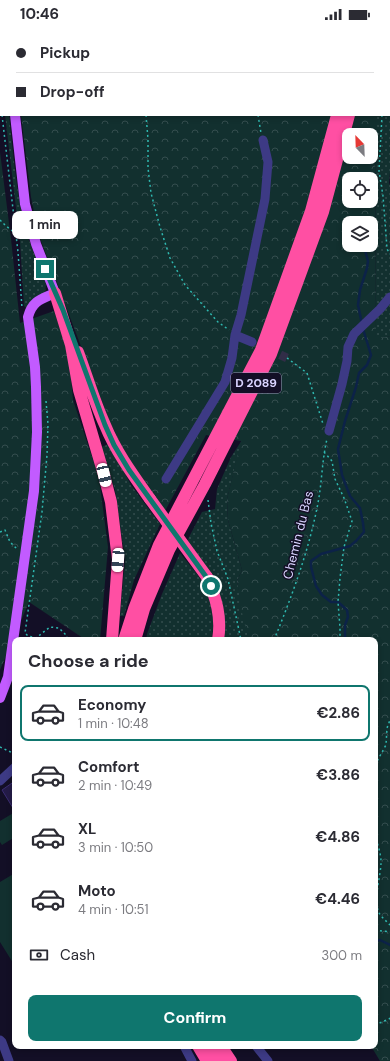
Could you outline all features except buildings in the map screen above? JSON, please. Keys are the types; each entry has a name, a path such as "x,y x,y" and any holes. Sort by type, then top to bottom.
{"highway":[{"name":"D 2089","path":"125,637 134,609 159,546 261,350 311,211 337,116"},
{"name":"D 2089","path":"136,637 144,609 169,550 271,354 323,212 349,116"},
{"path":"55,293 114,445 129,470 207,578 215,596 219,613 220,631 219,637"},
{"path":"55,293 71,345 79,390 111,502 118,560 112,637"},
{"path":"200,1049 207,1061"},
{"path":"210,1049 218,1061"},
{"path":"223,1049 231,1061"}],"main road":[{"path":"14,637 34,491 37,432 35,367 28,317 33,305 55,293 36,244 25,204 15,116"},
{"path":"0,698 8,677 12,648"}],"street":[{"path":"166,479 225,382 232,358 235,335 241,315 264,199 268,162 263,140"},
{"path":"329,431 342,384 347,361 348,347 354,334 390,297"},
{"path":"235,335 252,342"},
{"path":"0,781 12,770"},
{"path":"0,1040 9,1061"},
{"path":"186,1049 192,1061"},
{"path":"262,1049 268,1061"}],"path":[{"path":"2,116 18,252 22,312"},
{"path":"146,116 148,168 151,193 170,258 185,286 218,322 235,335"},
{"path":"258,116 263,140"},
{"path":"382,116 379,171 383,196 386,249 390,254"},
{"path":"0,220 15,233"},
{"path":"287,358 307,373 322,423 329,431"},
{"name":"Chemin du Bas","path":"275,637 303,563 318,502 324,452 329,431"},
{"path":"324,452 332,461 335,479 344,498 352,521 344,547 340,578 338,602 340,637"},
{"path":"203,487 208,501 217,551 228,579 240,637"},
{"path":"0,532 5,530 10,542 16,549 21,550"},
{"path":"37,637 50,627 58,628 67,637"},
{"path":"378,760 386,745 387,728 390,720"},
{"path":"0,747 12,752"},
{"path":"378,847 381,860 378,888"},
{"path":"378,910 381,916 390,925"},
{"path":"378,930 390,932"},
{"path":"378,1024 389,1020 390,1018"}],"green space":[{"path":"5,116 9,116 17,185 25,227 46,285 45,292 31,302 26,308 24,306 20,242"},
{"path":"21,116 375,116 375,128 342,128 342,164 375,164 375,172 342,172 342,208 375,208 375,216 342,216 342,252 376,252 376,339 390,336 390,1061 380,1061 373,1049 378,1049 378,637 248,637 243,618 237,581 242,570 228,520 227,499 241,441 206,435 165,511 130,463 109,420 38,233 31,197"},
{"path":"375,116 390,116 390,336 376,340 376,252 378,252 378,216 375,216 375,208 378,208 378,172 375,172 375,164 378,164 378,128 375,128"},
{"path":"0,152 20,323 54,311 69,355 73,400 99,478 108,547 100,637 82,637 29,602 14,637 12,637 12,642 0,670"},
{"path":"242,440 227,499 228,520 242,570 237,581 248,637 224,637 224,614 187,541 202,512 215,509 217,489 231,457"},
{"path":"109,444 131,485 160,524 134,580 124,616 120,616 125,559 115,490 101,447"},
{"path":"180,553 201,579 212,602 212,637 146,637 162,594"},
{"path":"12,814 12,839 2,845 0,842 0,821"},
{"path":"12,875 12,961 0,942 0,882"}],"waterway":[{"path":"362,324 358,305 360,290 368,261 366,252"},
{"path":"345,637 345,625 348,617 347,610 338,602 331,602 322,595 316,586 311,561 321,554 350,546 364,532 360,508 350,496 342,475 338,449 359,373 367,365 371,355 363,329"},
{"path":"378,940 390,945"}],"tunnel":[{"path":"268,349 287,358"}],"route":[{"path":"45,269 63,310 95,401 114,445 129,470 207,578 211,586"}]}
